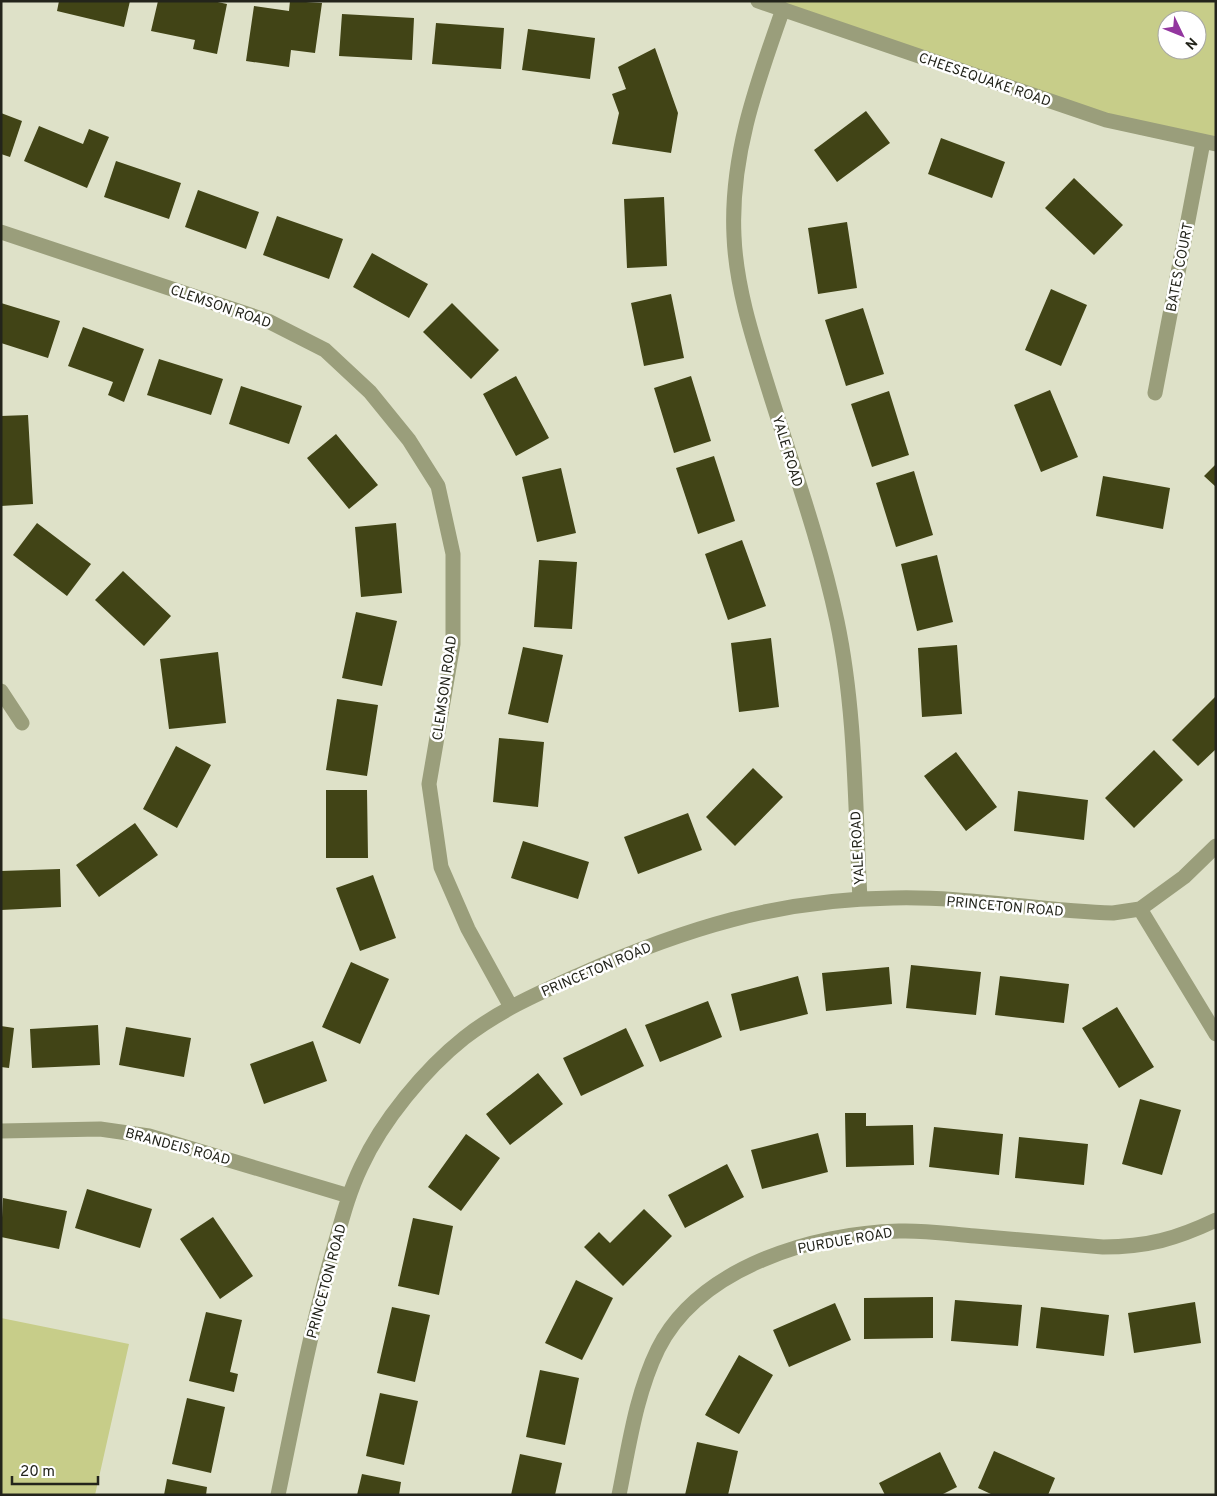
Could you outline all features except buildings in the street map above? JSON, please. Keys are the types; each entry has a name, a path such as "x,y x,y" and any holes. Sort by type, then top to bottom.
{"street":[{"name":"CHEESEQUAKE ROAD","path":"758,1 1106,120 1209,143"},
{"name":"YALE ROAD","path":"783,9 755,88 743,132 736,182 734,235 738,271 747,314 820,552 837,622 849,695 860,899"},
{"name":"BATES COURT","path":"1154,393 1209,143"},
{"name":"CLEMSON ROAD","path":"1,232 268,321 325,350 370,392 409,440 438,486 453,554 453,644 429,784 441,867 468,929 511,1007"},
{"path":"1,691 22,723"},
{"name":"PRINCETON ROAD","path":"278,1495 316,1316 349,1196 361,1165 378,1136 423,1078 464,1038 511,1007 605,964 722,920 777,908 860,899 926,898 1078,912 1113,913 1140,909 1184,877 1216,846"},
{"path":"1140,909 1216,1034"},
{"name":"BRANDEIS ROAD","path":"1,1131 73,1129 123,1131 140,1134 349,1196"},
{"name":"PURDUE ROAD","path":"619,1495 645,1383 666,1336 686,1309 702,1296 721,1282 768,1258 820,1242 899,1231 1103,1247 1130,1247 1162,1242 1186,1234 1216,1220"}],"green space":[{"path":"784,1 1216,1 1216,144 1158,133 783,9"},
{"path":"1,1318 129,1344 95,1495 1,1495"}]}
